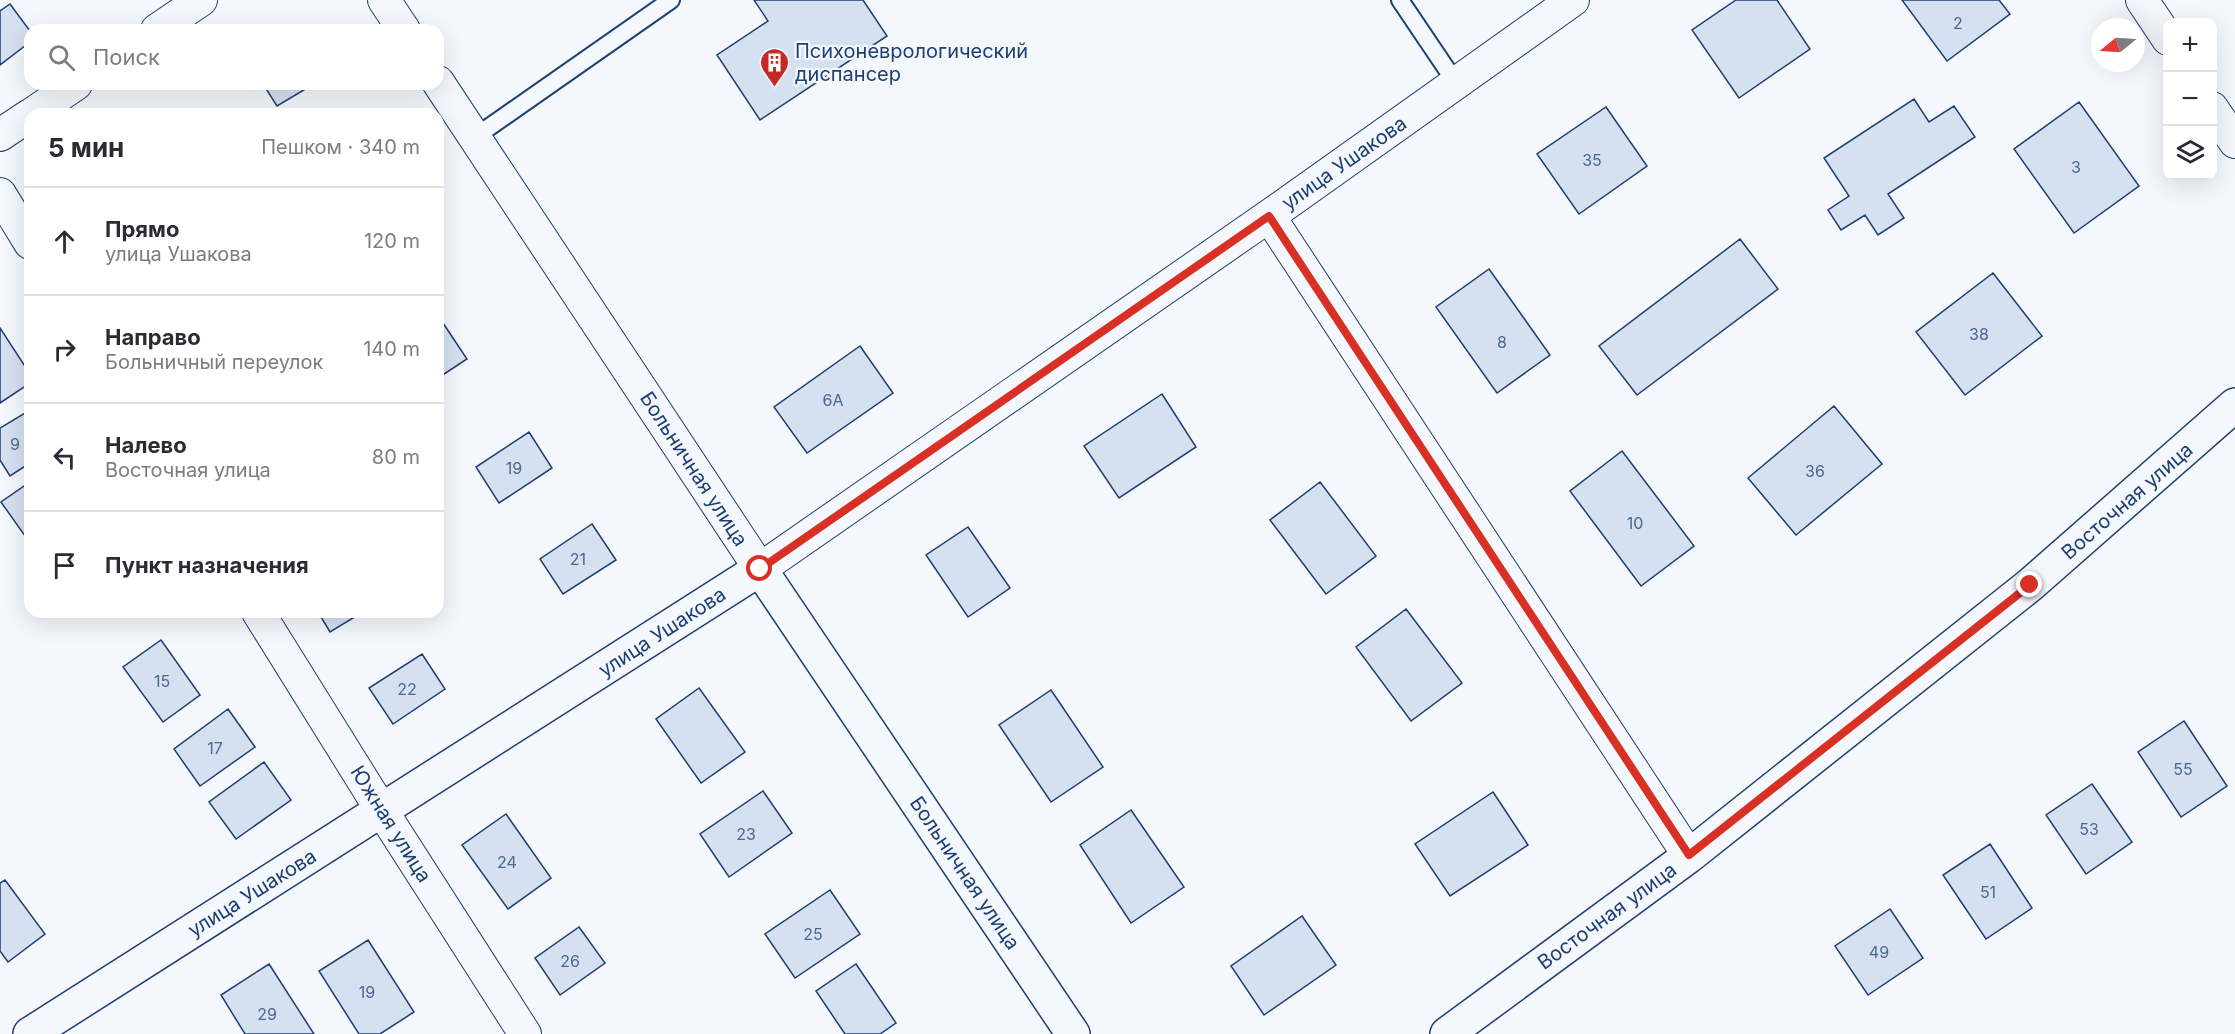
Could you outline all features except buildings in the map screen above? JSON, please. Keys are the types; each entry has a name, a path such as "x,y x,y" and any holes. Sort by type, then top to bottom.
{"street":[{"path":"166,24 201,0"},
{"path":"384,0 400,24"},
{"name":"улица Ушакова","path":"30,1034 382,812 760,569 1269,216 1573,0"},
{"path":"2142,0 2163,32"},
{"path":"41,108 67,90"},
{"name":"Больничная улица","path":"443,90 760,569 1073,1034"},
{"path":"2217,115 2235,142"},
{"path":"0,135 24,120"},
{"path":"0,194 24,233"},
{"path":"1269,216 1689,855"},
{"name":"Восточная улица","path":"1447,1034 1689,855 2030,585 2235,405"},
{"name":"Южная улица","path":"262,618 382,812 525,1034"}],"lane":[{"path":"475,137 671,0"},
{"path":"1400,0 1456,83"}],"place":[{"name":"Психоневрологический диспансер","path":"774,88"}],"route":[{"path":"760,569 1269,216 1689,855 2030,585"}]}
